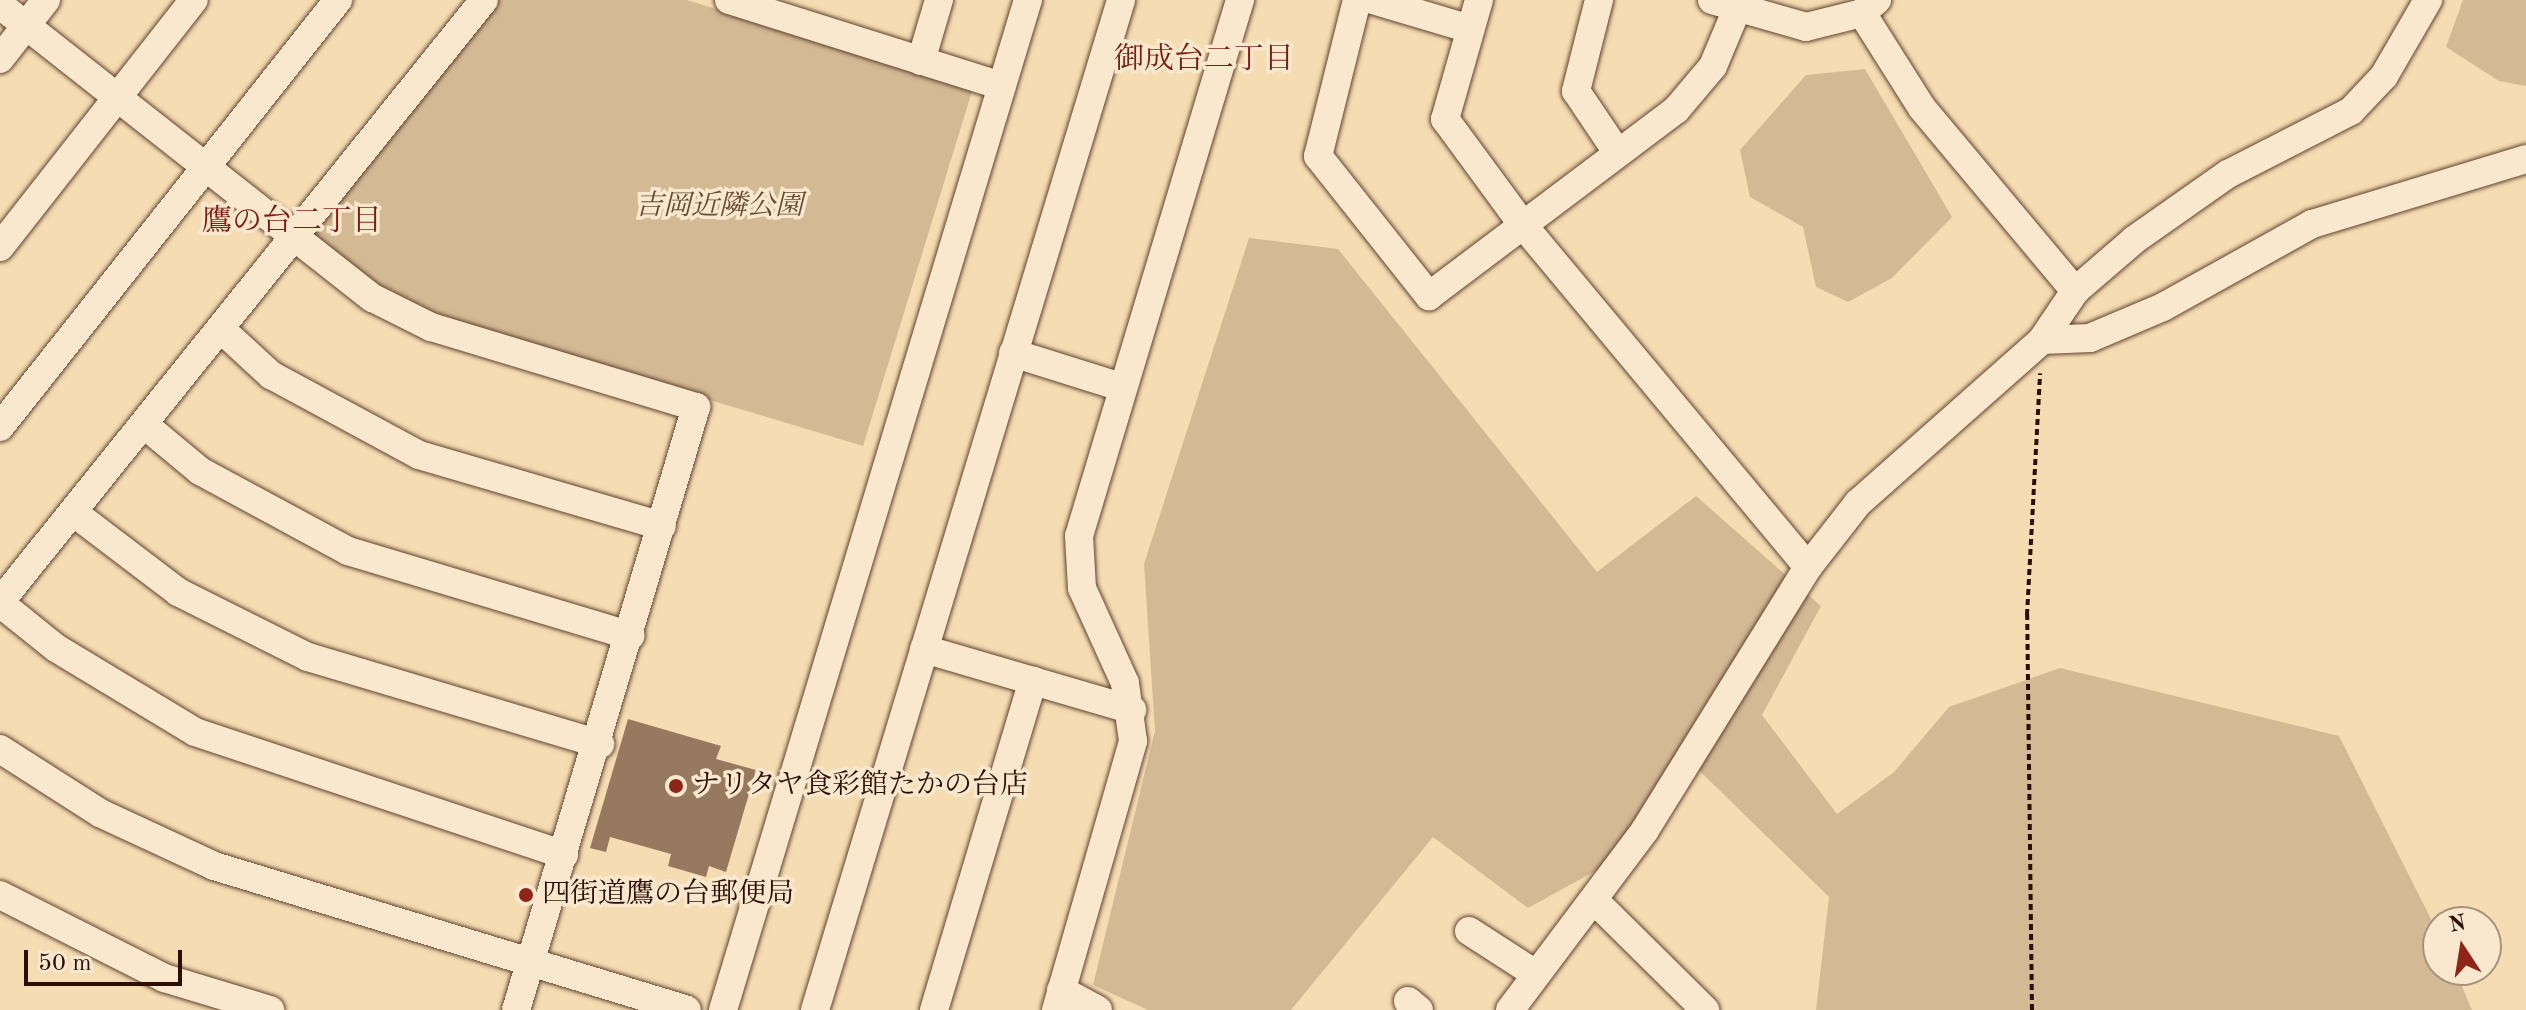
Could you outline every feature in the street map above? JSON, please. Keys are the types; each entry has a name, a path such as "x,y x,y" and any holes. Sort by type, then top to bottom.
{"street":[{"path":"0,59 46,0"},
{"path":"0,247 194,0"},
{"path":"0,427 338,0"},
{"path":"484,0 77,515 0,602 56,648 195,732 564,855"},
{"path":"729,0 1002,86"},
{"path":"921,61 939,0"},
{"path":"723,1010 1028,0"},
{"path":"815,1010 1121,0"},
{"path":"1098,1010 1058,1000 1128,772 1132,710 1089,611 1079,559 1121,387 1240,0"},
{"path":"1357,0 1315,146 1322,167 1429,296 1698,88 1724,5 1806,27 1870,6 1922,108 2075,291"},
{"path":"1373,0 1470,29"},
{"path":"1479,0 1445,119 1523,225 1808,567"},
{"path":"1599,0 1576,91 1617,152"},
{"path":"1510,1010 1534,973 1595,901 1808,567 1858,503 2042,340 2075,291 2181,205 2351,111 2384,76 2428,0"},
{"path":"0,5 336,274 431,327 696,407 600,744 516,1010"},
{"path":"2042,340 2090,338 2163,307 2312,224 2526,159"},
{"path":"222,330 271,375 419,455 662,526"},
{"path":"1013,353 1121,387"},
{"path":"146,426 200,471 348,551 631,636"},
{"path":"77,515 178,592 308,657 600,744"},
{"path":"924,649 1132,710"},
{"path":"934,1010 1033,681"},
{"path":"0,749 100,813 214,866 687,1010"},
{"path":"0,895 164,978 270,1010"},
{"path":"1595,901 1705,1010"},
{"path":"1469,931 1534,973"}],"path":[{"path":"2032,1010 2027,615 2042,340"}],"green space":[{"name":"吉岡近隣公園","path":"495,0 687,0 973,88 863,446 435,317 347,270 310,237"},
{"path":"2463,0 2526,0 2526,86 2499,81 2446,47"},
{"path":"1865,69 1952,217 1892,278 1848,302 1816,287 1803,227 1750,197 1740,150 1806,75"},
{"path":"1249,238 1338,249 1597,572 1696,496 1821,606 1762,715 1837,814 1894,772 1949,707 2060,668 2339,736 2424,906 2422,906 2422,986 2462,986 2472,1010 1816,1010 1829,897 1678,750 1610,863 1528,908 1433,837 1291,1010 1148,1010 1093,985 1155,731 1144,564"}],"building":[{"path":"628,719 721,746 716,759 756,770 726,872 709,866 706,877 668,866 671,854 610,837 606,852 590,848"}],"place":[{"name":"ナリタヤ食彩館たかの台店","path":"676,786"},
{"name":"四街道鷹の台郵便局","path":"526,895"}],"district":[{"name":"御成台二丁目","path":"1204,60"},
{"name":"鷹の台二丁目","path":"292,222"}]}
